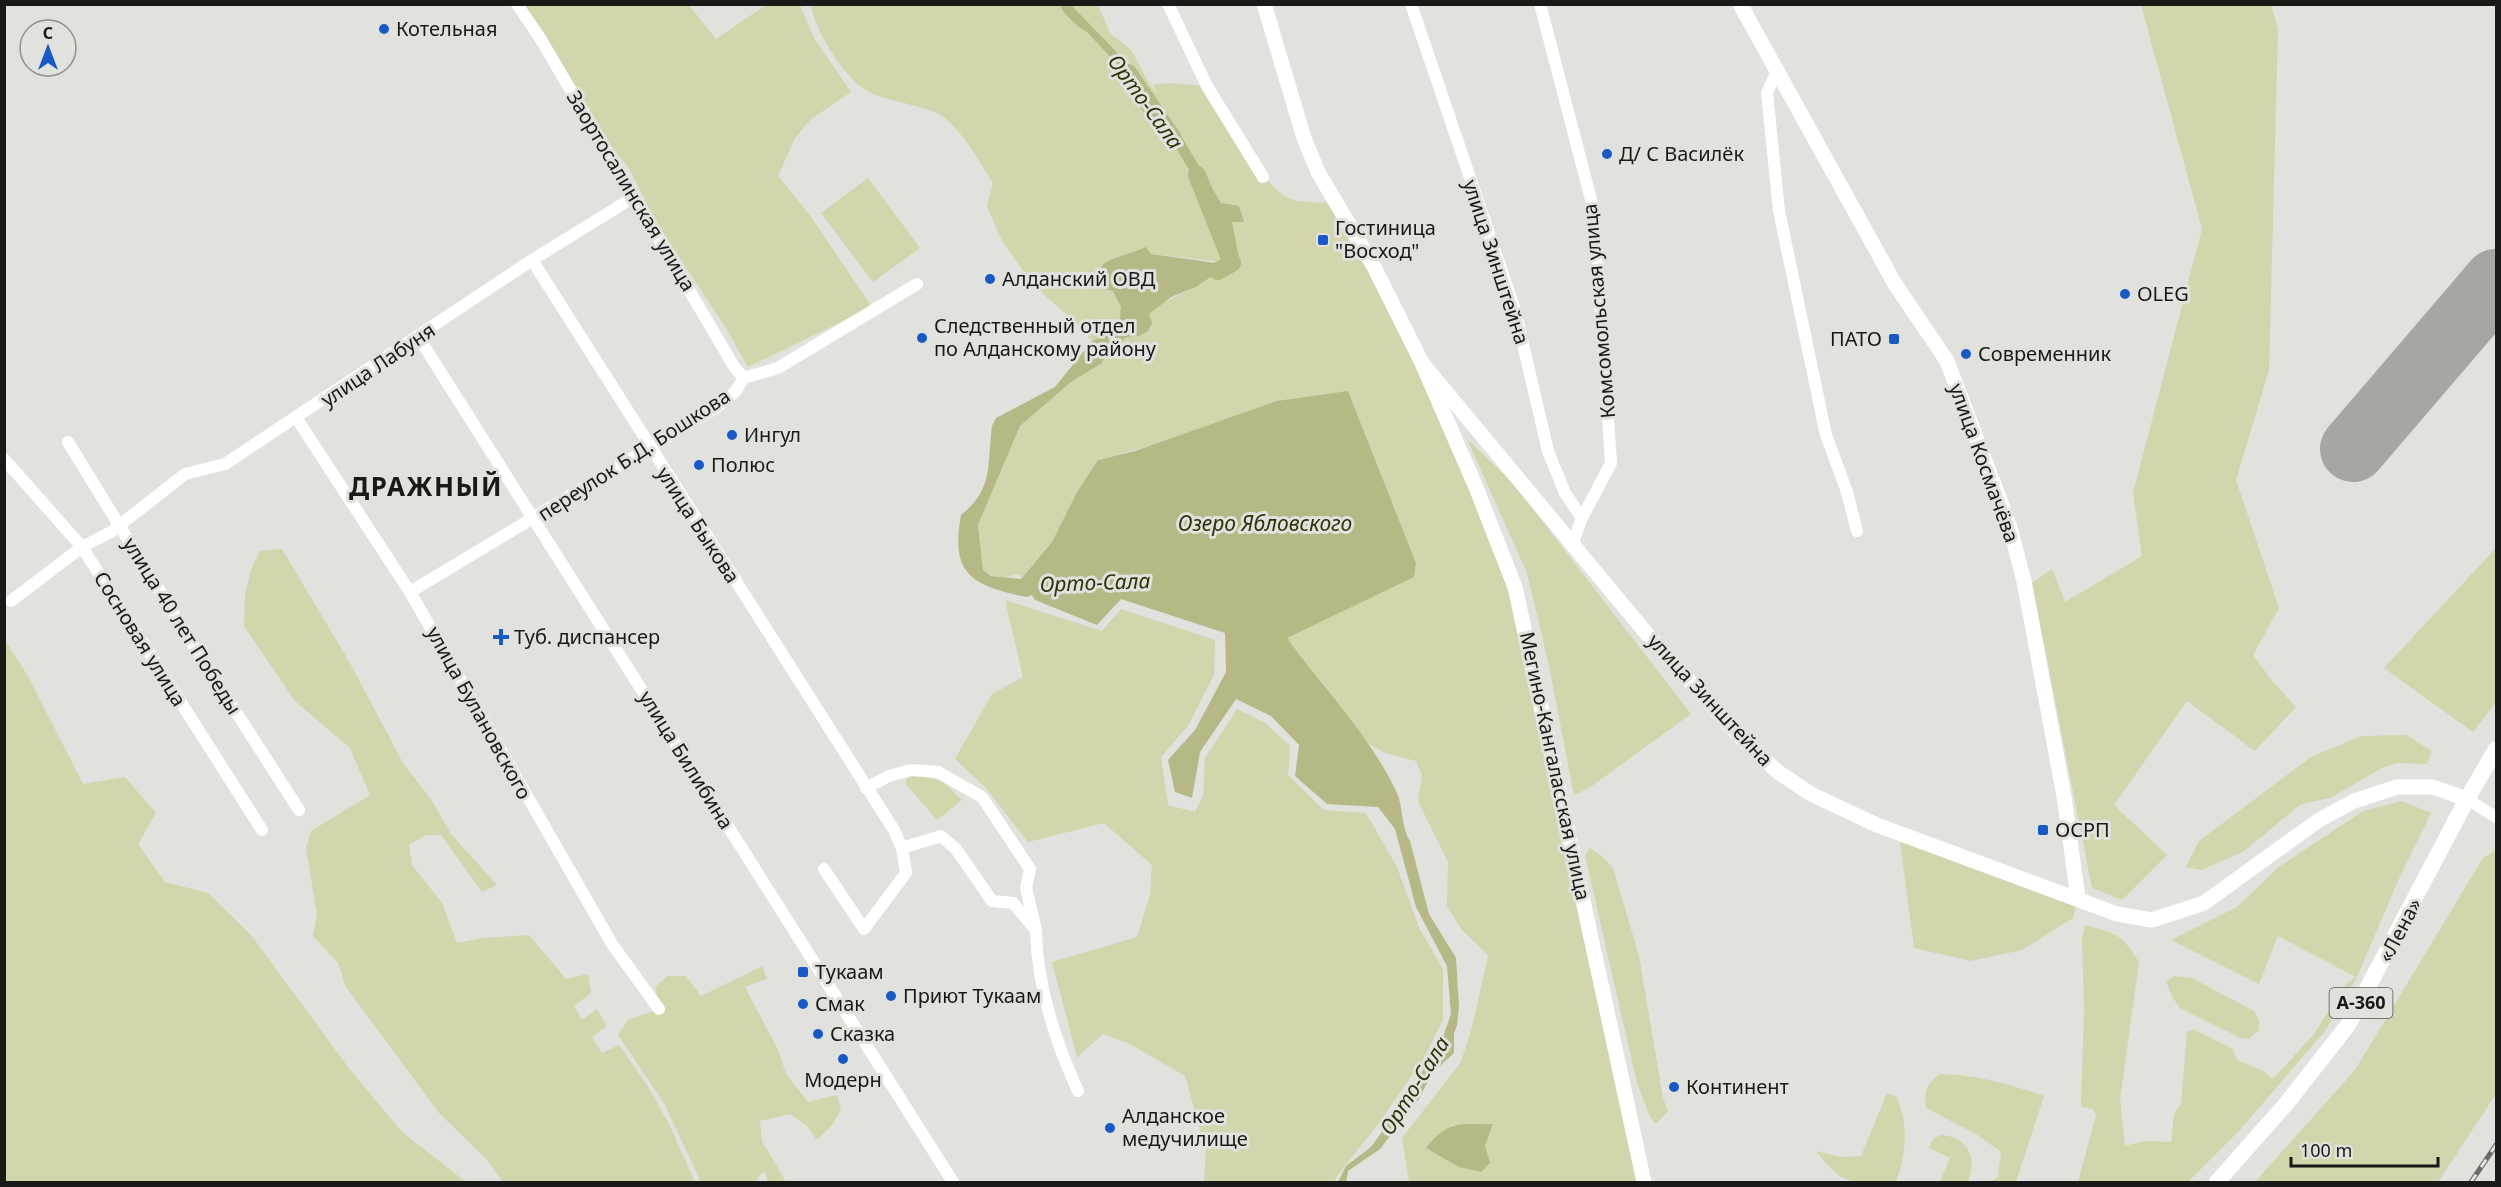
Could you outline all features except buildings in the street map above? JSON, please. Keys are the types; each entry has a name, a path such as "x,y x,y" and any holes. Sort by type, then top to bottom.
{"highway":[{"name":"«Лена»","path":"2217,1182 2286,1104 2348,1025 2496,748"}],"main road":[{"name":"Мегино-Кангаласская улица","path":"1264,4 1304,138 1318,172 1374,267 1422,363 1515,587 1644,1182"},
{"name":"улица Космачёва","path":"1740,4 1895,284 1947,361 2008,525 2024,581 2058,765 2078,898"},
{"name":"Мегино-Кангаласская улица","path":"1422,363 1573,542"},
{"name":"улица Зинштейна","path":"1573,542 1647,634 1742,739 1778,772 1811,794 1877,825 2116,914 2152,920 2204,903 2319,820 2354,801 2397,787 2433,787 2467,799"}],"street":[{"name":"Заортосалинская улица","path":"517,4 540,38 735,368 744,378"},
{"path":"1167,4 1207,86 1263,177"},
{"name":"улица Зинштейна","path":"1411,4 1515,310 1548,452 1565,493 1582,518"},
{"name":"Комсомольская улица","path":"1540,4 1594,211 1611,463 1582,518 1573,542"},
{"path":"1778,69 1767,93 1779,211 1826,435 1847,492 1857,531"},
{"name":"улица Лабуня","path":"11,602 82,547 111,532 119,523 185,474 225,464 419,338 532,260 634,197"},
{"name":"улица Быкова","path":"532,260 866,788 902,848 906,873 864,928 824,869"},
{"name":"переулок Б.Д. Бошкова","path":"410,592 717,407 735,392 744,378 778,368 917,284"},
{"name":"улица Билибина","path":"419,338 953,1182"},
{"name":"улица Булановского","path":"297,419 410,592 607,935 659,1009"},
{"name":"улица 40 лет Победы","path":"68,442 198,654 299,810"},
{"name":"Сосновая улица","path":"4,459 82,547 262,830"},
{"path":"866,788 889,776 911,770 938,772 982,797 1030,869 1026,888 1036,930 1036,959 1059,1050 1078,1091"},
{"path":"2467,799 2496,817"},
{"path":"902,848 941,836 956,849 992,901 1013,903 1036,930"}],"shaded area":[{"path":"517,5 689,5 716,39 766,5 800,5 814,38 851,92 810,120 795,138 778,176 809,214 872,307 748,367 726,328 658,225 628,167 590,120"},
{"path":"811,5 1098,5 1110,33 1131,50 1150,85 1159,95 1153,85 1169,83 1207,86 1257,168 1282,194 1298,201 1335,203 1374,267 1515,587 1644,1182 1409,1182 1402,1138 1461,1062 1473,1024 1488,955 1462,930 1447,906 1448,862 1418,801 1422,775 1416,761 1385,753 1369,744 1286,638 1416,563 1348,391 1098,460 1052,542 1021,578 1019,574 1000,577 987,573 983,570 978,525 1020,426 1071,382 1102,363 1109,350 1127,337 1139,336 1149,314 1158,305 1196,287 1230,263 1151,254 1146,248 1113,258 1103,267 1096,287 1113,291 1121,307 1119,324 1107,334 1092,341 1077,324 1032,284 1001,239 987,206 993,183 957,130 937,113 881,97 863,88 852,79 833,55","holes":["1451,1125 1493,1125 1485,1146 1459,1167 1446,1157"]},
{"path":"2141,5 2271,5 2278,29 2269,370 2236,480 2279,608 2253,655 2296,707 2255,751 2187,701 2114,805 2167,855 2122,900 2092,888 2032,583 2052,569 2065,602 2142,556 2133,493 2202,229"},
{"path":"868,178 920,248 873,282 821,213"},
{"path":"1467,439 1512,482 1691,714 1589,788 1574,795 1548,661 1527,573"},
{"path":"2496,548 2496,702 2473,732 2384,668"},
{"path":"282,549 351,665 404,765 431,799 451,834 497,885 482,892 441,835 426,835 409,845 412,865 442,903 457,943 483,938 529,935 566,979 588,974 591,993 574,1006 582,1020 597,1009 607,1026 592,1037 602,1053 619,1045 647,1085 668,1122 695,1182 503,1182 487,1160 439,1113 346,987 338,963 313,936 317,914 306,848 311,831 370,795 350,748 295,701 244,626 245,595 251,570 260,551"},
{"path":"1005,600 1102,631 1121,609 1215,640 1214,675 1188,726 1161,757 1168,805 1195,812 1203,795 1205,758 1237,709 1265,723 1290,746 1288,775 1324,810 1366,813 1397,867 1419,928 1443,969 1443,1020 1422,1061 1376,1127 1336,1177 1335,1182 1204,1182 1206,1151 1185,1076 1130,1044 1103,1034 1077,1057 1052,962 1137,937 1150,895 1152,865 1104,823 1028,842 986,788 955,759 992,694 1023,677"},
{"path":"4,639 28,676 83,784 125,777 156,813 138,844 165,882 208,893 251,935 348,1067 402,1132 466,1182 5,1182"},
{"path":"2406,735 2432,751 2427,764 2397,763 2382,768 2330,798 2301,804 2243,852 2201,870 2186,867 2199,841 2311,757 2361,736"},
{"path":"918,774 943,782 962,800 937,820 906,784 907,778"},
{"path":"2402,801 2431,813 2398,881 2357,977 2325,1031 2239,1131 2188,1182 2078,1182 2096,1115 2093,1109 2081,1107 2084,1009 2082,937 2085,925 2117,936 2127,945 2139,962 2120,1100 2125,1146 2144,1141 2171,1142 2174,1114 2181,1104 2187,1032 2193,1029 2233,1049 2237,1060 2263,1071 2273,1079 2314,1034 2345,985 2356,977 2278,936 2259,984 2171,940 2237,907 2280,866 2363,811"},
{"path":"1899,833 2078,898 2073,918 2022,950 1970,961 1914,948"},
{"path":"1590,848 1602,856 1613,868 1639,956 1663,1098 1668,1111 1656,1124 1650,1117 1637,1083 1585,855"},
{"path":"2496,850 2496,1094 2438,1182 2255,1182 2355,1070 2483,858"},
{"path":"762,966 767,979 745,987 779,1052 786,1074 808,1102 837,1095 841,1110 832,1125 817,1140 807,1126 790,1114 760,1121 762,1141 786,1182 768,1182 764,1171 754,1182 701,1182 664,1103 618,1035 628,1020 660,1009 655,987 668,976 686,976 701,996"},
{"path":"2174,976 2192,978 2254,1011 2259,1021 2259,1030 2249,1039 2241,1038 2180,1008 2166,982"},
{"path":"1940,1074 1993,1081 2044,1096 2016,1182 1990,1182 1998,1177 2001,1152 1976,1134 1926,1108 1927,1088"},
{"path":"1887,1093 1897,1097 1905,1129 1904,1150 1896,1182 1858,1182 1842,1177 1825,1163 1816,1151 1841,1157 1861,1156"},
{"path":"1941,1135 1958,1140 1968,1151 1972,1165 1968,1182 1940,1182 1950,1158 1929,1148 1933,1139"}],"water":[{"name":"Озеро Ябловского","path":"1060,5 1071,5 1130,66 1180,134 1221,203 1239,206 1244,222 1232,222 1238,253 1234,261 1196,287 1171,297 1149,314 1152,323 1148,331 1139,336 1127,337 1109,350 1102,363 1071,382 1020,426 978,525 983,570 991,576 1021,579 1052,542 1077,492 1098,460 1135,451 1277,401 1348,391 1416,563 1414,577 1287,638 1358,730 1384,768 1398,795 1429,914 1456,958 1459,1007 1454,1034 1454,1053 1432,1073 1419,1099 1380,1149 1348,1171 1346,1182 1338,1182 1346,1166 1371,1147 1415,1086 1427,1062 1427,1054 1443,1037 1451,1014 1447,966 1416,907 1395,829 1378,807 1327,804 1295,776 1299,745 1271,716 1236,699 1200,752 1192,798 1175,792 1168,760 1195,730 1226,672 1225,633 1121,599 1097,625 1035,600 1032,595 1026,597 992,588 969,574 962,564 958,535 961,515 972,505 984,485 989,464 992,426 996,418 1055,387 1092,341 1107,334 1119,324 1121,307 1113,291 1096,287 1103,264 1146,247 1151,254 1223,264 1232,251 1227,230 1214,202 1202,191 1163,127 1149,98 1087,32 1067,16"},
{"path":"1463,1124 1493,1124 1485,1146 1490,1163 1481,1172 1459,1167 1426,1148 1448,1128"}],"waterway":[{"name":"Орто-Сала","path":"1128,73 1172,137"},
{"name":"Орто-Сала","path":"1197,175 1232,263 1218,271"}],"runway":[{"path":"2353,449 2496,282"}],"railway":[{"path":"2471,1182 2496,1145"}],"place":[{"name":"Котельная","path":"384,29"},
{"name":"Д/ С Василёк","path":"1607,154"},
{"name":"Гостиница \"Восход\"","path":"1323,240"},
{"name":"Алданский ОВД","path":"990,279"},
{"name":"OLEG","path":"2125,294"},
{"name":"Следственный отдел по Алданскому району","path":"922,338"},
{"name":"ПАТО","path":"1894,339"},
{"name":"Современник","path":"1966,354"},
{"name":"Ингул","path":"732,435"},
{"name":"Полюс","path":"699,465"},
{"name":"Туб. диспансер","path":"501,637"},
{"name":"ОСРП","path":"2043,830"},
{"name":"Тукаам","path":"803,972"},
{"name":"Приют Тукаам","path":"891,996"},
{"name":"Смак","path":"803,1004"},
{"name":"Сказка","path":"818,1034"},
{"name":"Модерн","path":"843,1059"},
{"name":"Континент","path":"1674,1087"},
{"name":"Алданское медучилище","path":"1110,1128"}],"district":[{"name":"ДРАЖНЫЙ","path":"426,487"}]}
